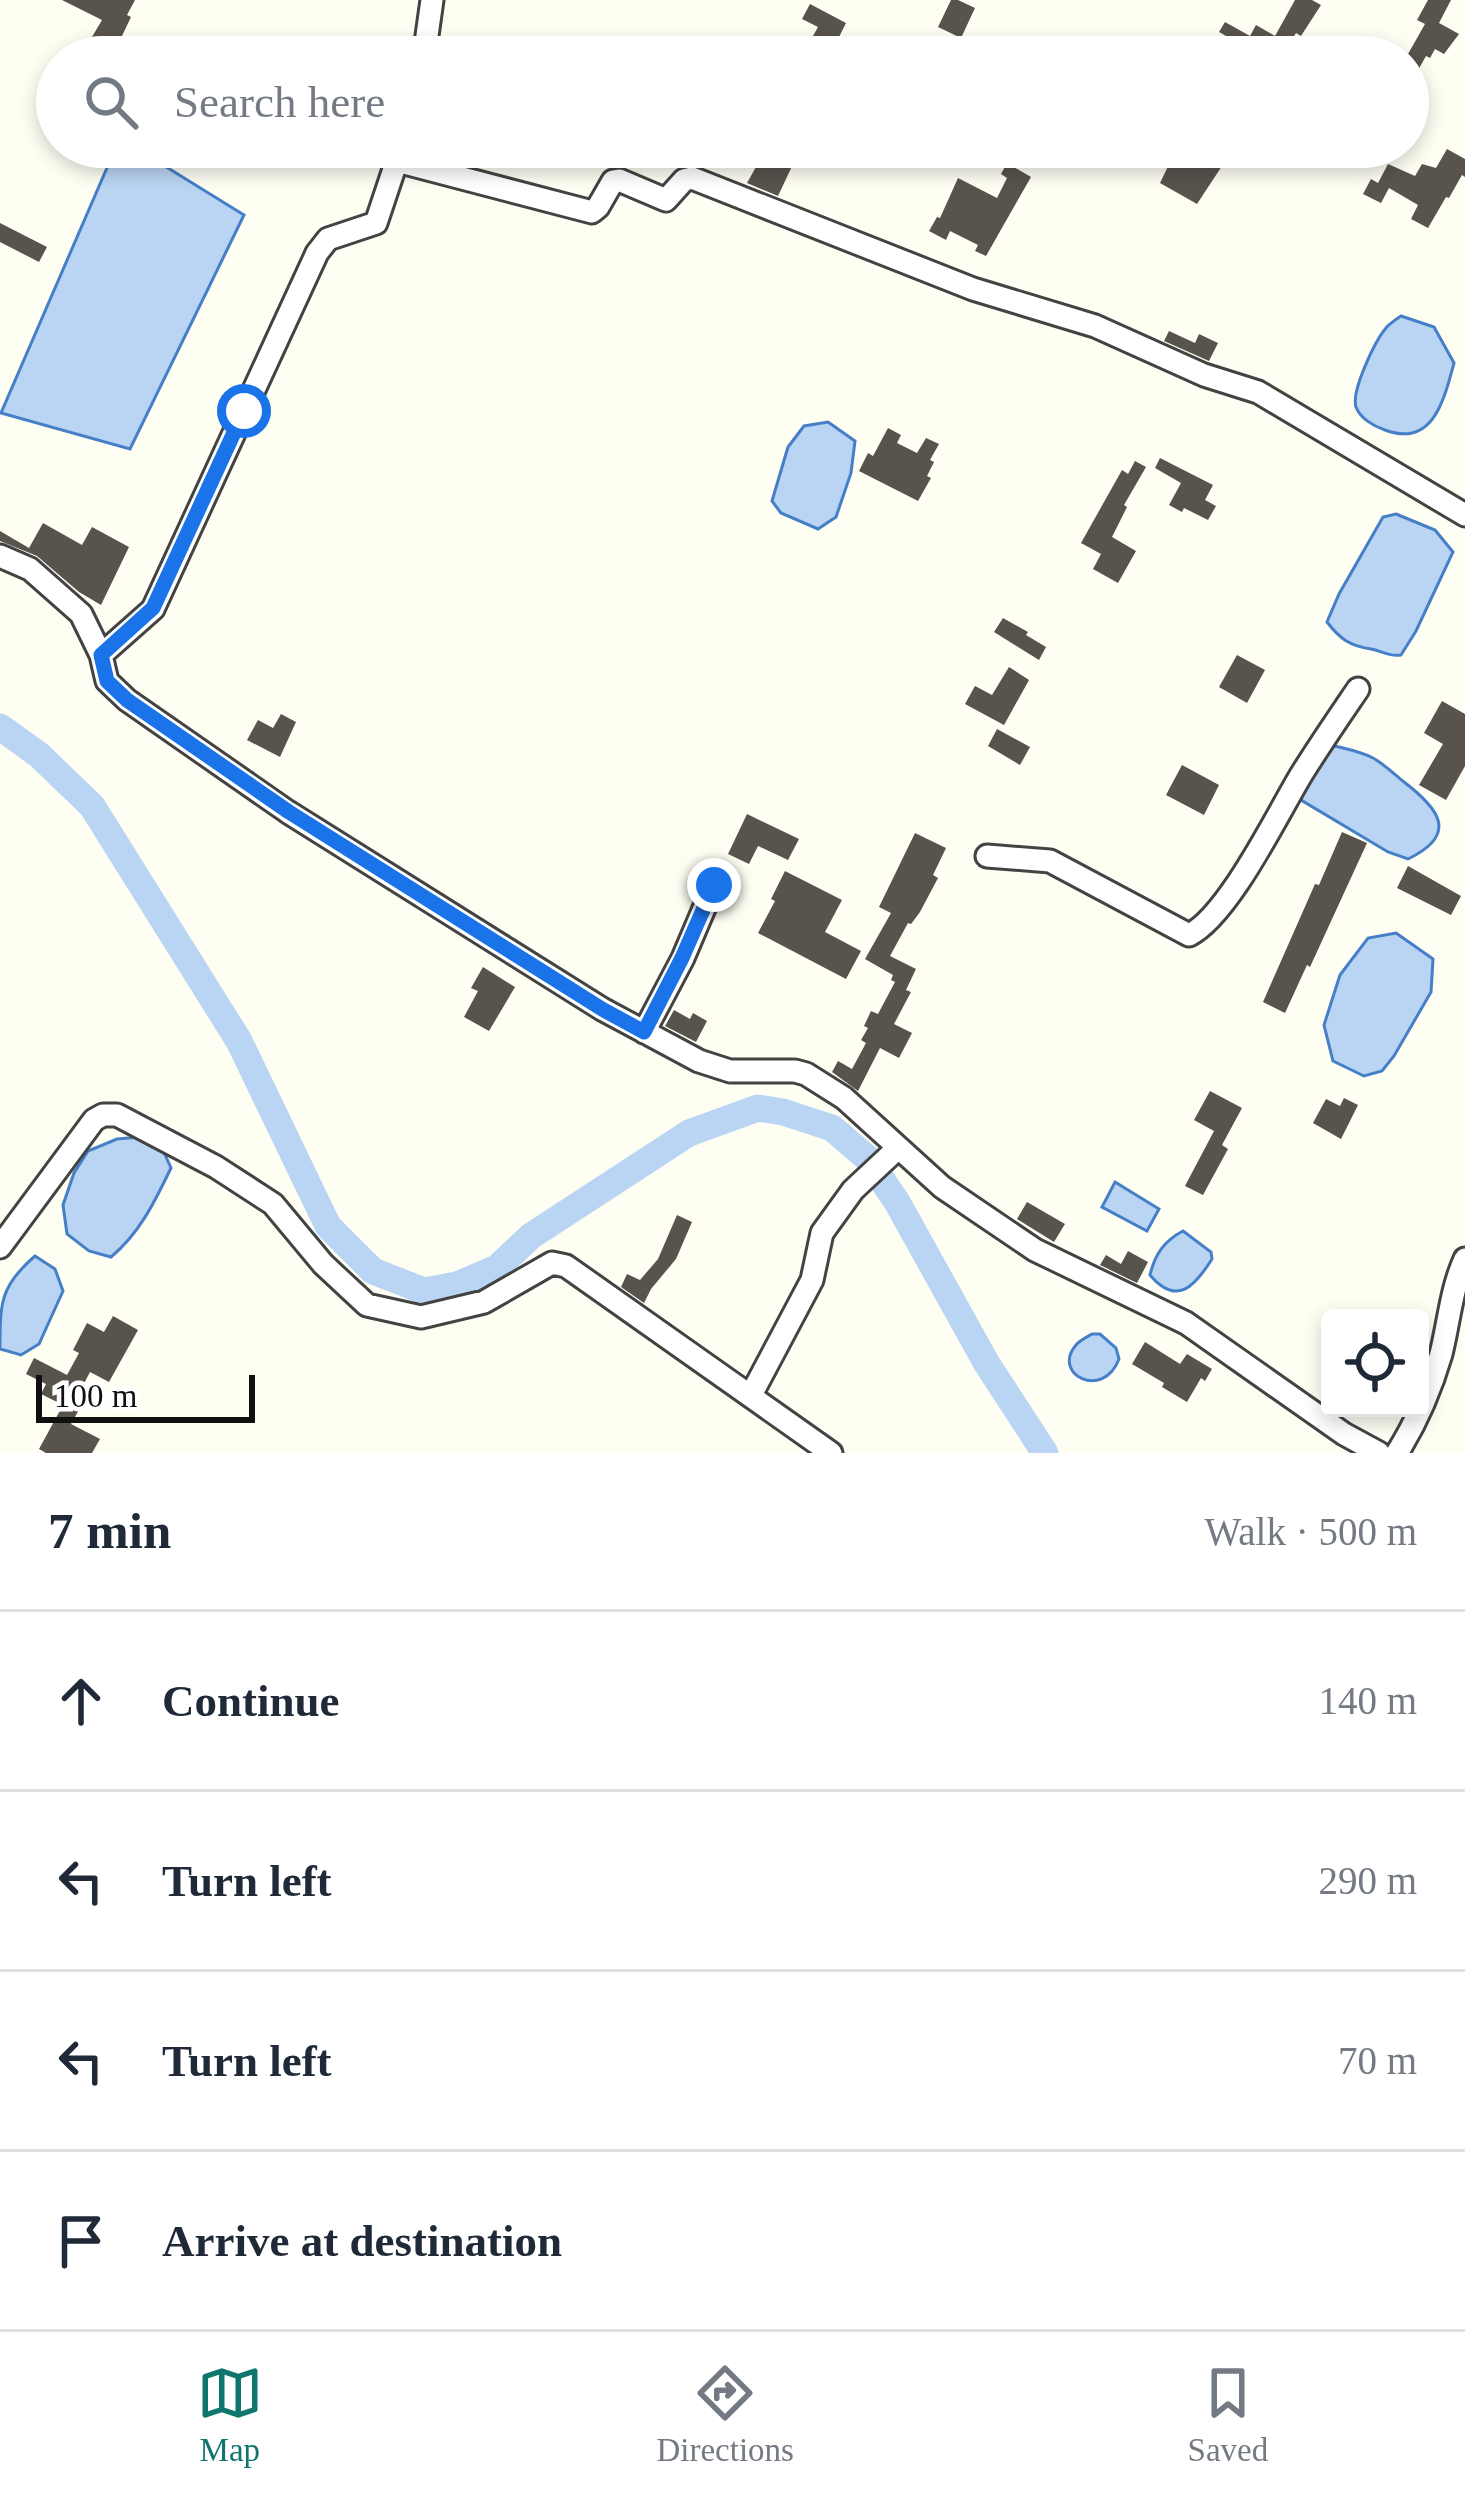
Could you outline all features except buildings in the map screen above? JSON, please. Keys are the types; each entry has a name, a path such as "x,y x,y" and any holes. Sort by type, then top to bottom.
{"street":[{"path":"429,36 432,0"},
{"path":"101,655 153,608 317,253 328,238 376,224 394,168"},
{"path":"446,168 592,212 613,181 666,200 684,180 692,178 973,289 1095,326 1204,376 1258,392 1465,515"},
{"path":"0,556 30,569 81,614 101,655 107,681 127,700 289,812 602,1009 699,1061 730,1071 806,1074 844,1098 942,1187 1035,1250 1186,1323 1379,1453"},
{"path":"988,856 1050,861 1189,934 1201,929 1230,892 1358,689"},
{"path":"644,1032 714,885"},
{"path":"0,1247 94,1120 117,1114 273,1204 323,1264 367,1305 421,1317 484,1302 552,1263 566,1266 831,1453"},
{"path":"751,1395 812,1280 822,1233 853,1190 896,1150"},
{"path":"1397,1453 1411,1431 1441,1354 1456,1278 1465,1259"}],"water":[{"path":"107,168 168,168 244,215 130,449 1,413"},
{"path":"1401,316 1434,327 1454,363 1434,417 1415,432 1401,434 1368,421 1355,400 1376,344 1387,326"},
{"path":"828,422 855,441 851,473 836,517 818,529 781,513 772,501 788,447 804,426"},
{"path":"1396,514 1435,530 1453,552 1416,631 1401,655 1389,655 1351,644 1327,622 1383,517"},
{"path":"1327,744 1373,758 1416,792 1438,821 1434,840 1408,859 1301,800 1296,794"},
{"path":"1396,933 1433,959 1431,992 1394,1056 1382,1071 1364,1076 1333,1061 1324,1025 1340,975 1368,938"},
{"path":"140,1137 162,1148 171,1168 146,1216 121,1248 111,1257 89,1251 67,1234 63,1205 74,1173 88,1151 117,1139"},
{"path":"1115,1182 1159,1209 1147,1231 1102,1207"},
{"path":"1183,1231 1211,1252 1212,1259 1192,1284 1169,1290 1150,1275 1161,1249"},
{"path":"35,1256 55,1269 63,1291 39,1344 21,1355 0,1349 2,1307 9,1286"},
{"path":"1092,1334 1100,1334 1116,1348 1119,1359 1112,1372 1092,1381 1074,1373 1070,1356"}],"waterway":[{"path":"0,727 39,755 92,806 239,1041 328,1226 373,1271 424,1291 457,1285 497,1268 531,1236 689,1133 758,1108 783,1112 832,1128 867,1158 897,1202 987,1364 1045,1453"}],"route":[{"path":"244,411 153,608 101,655 107,681 127,700 289,812 644,1032 714,885"}]}
